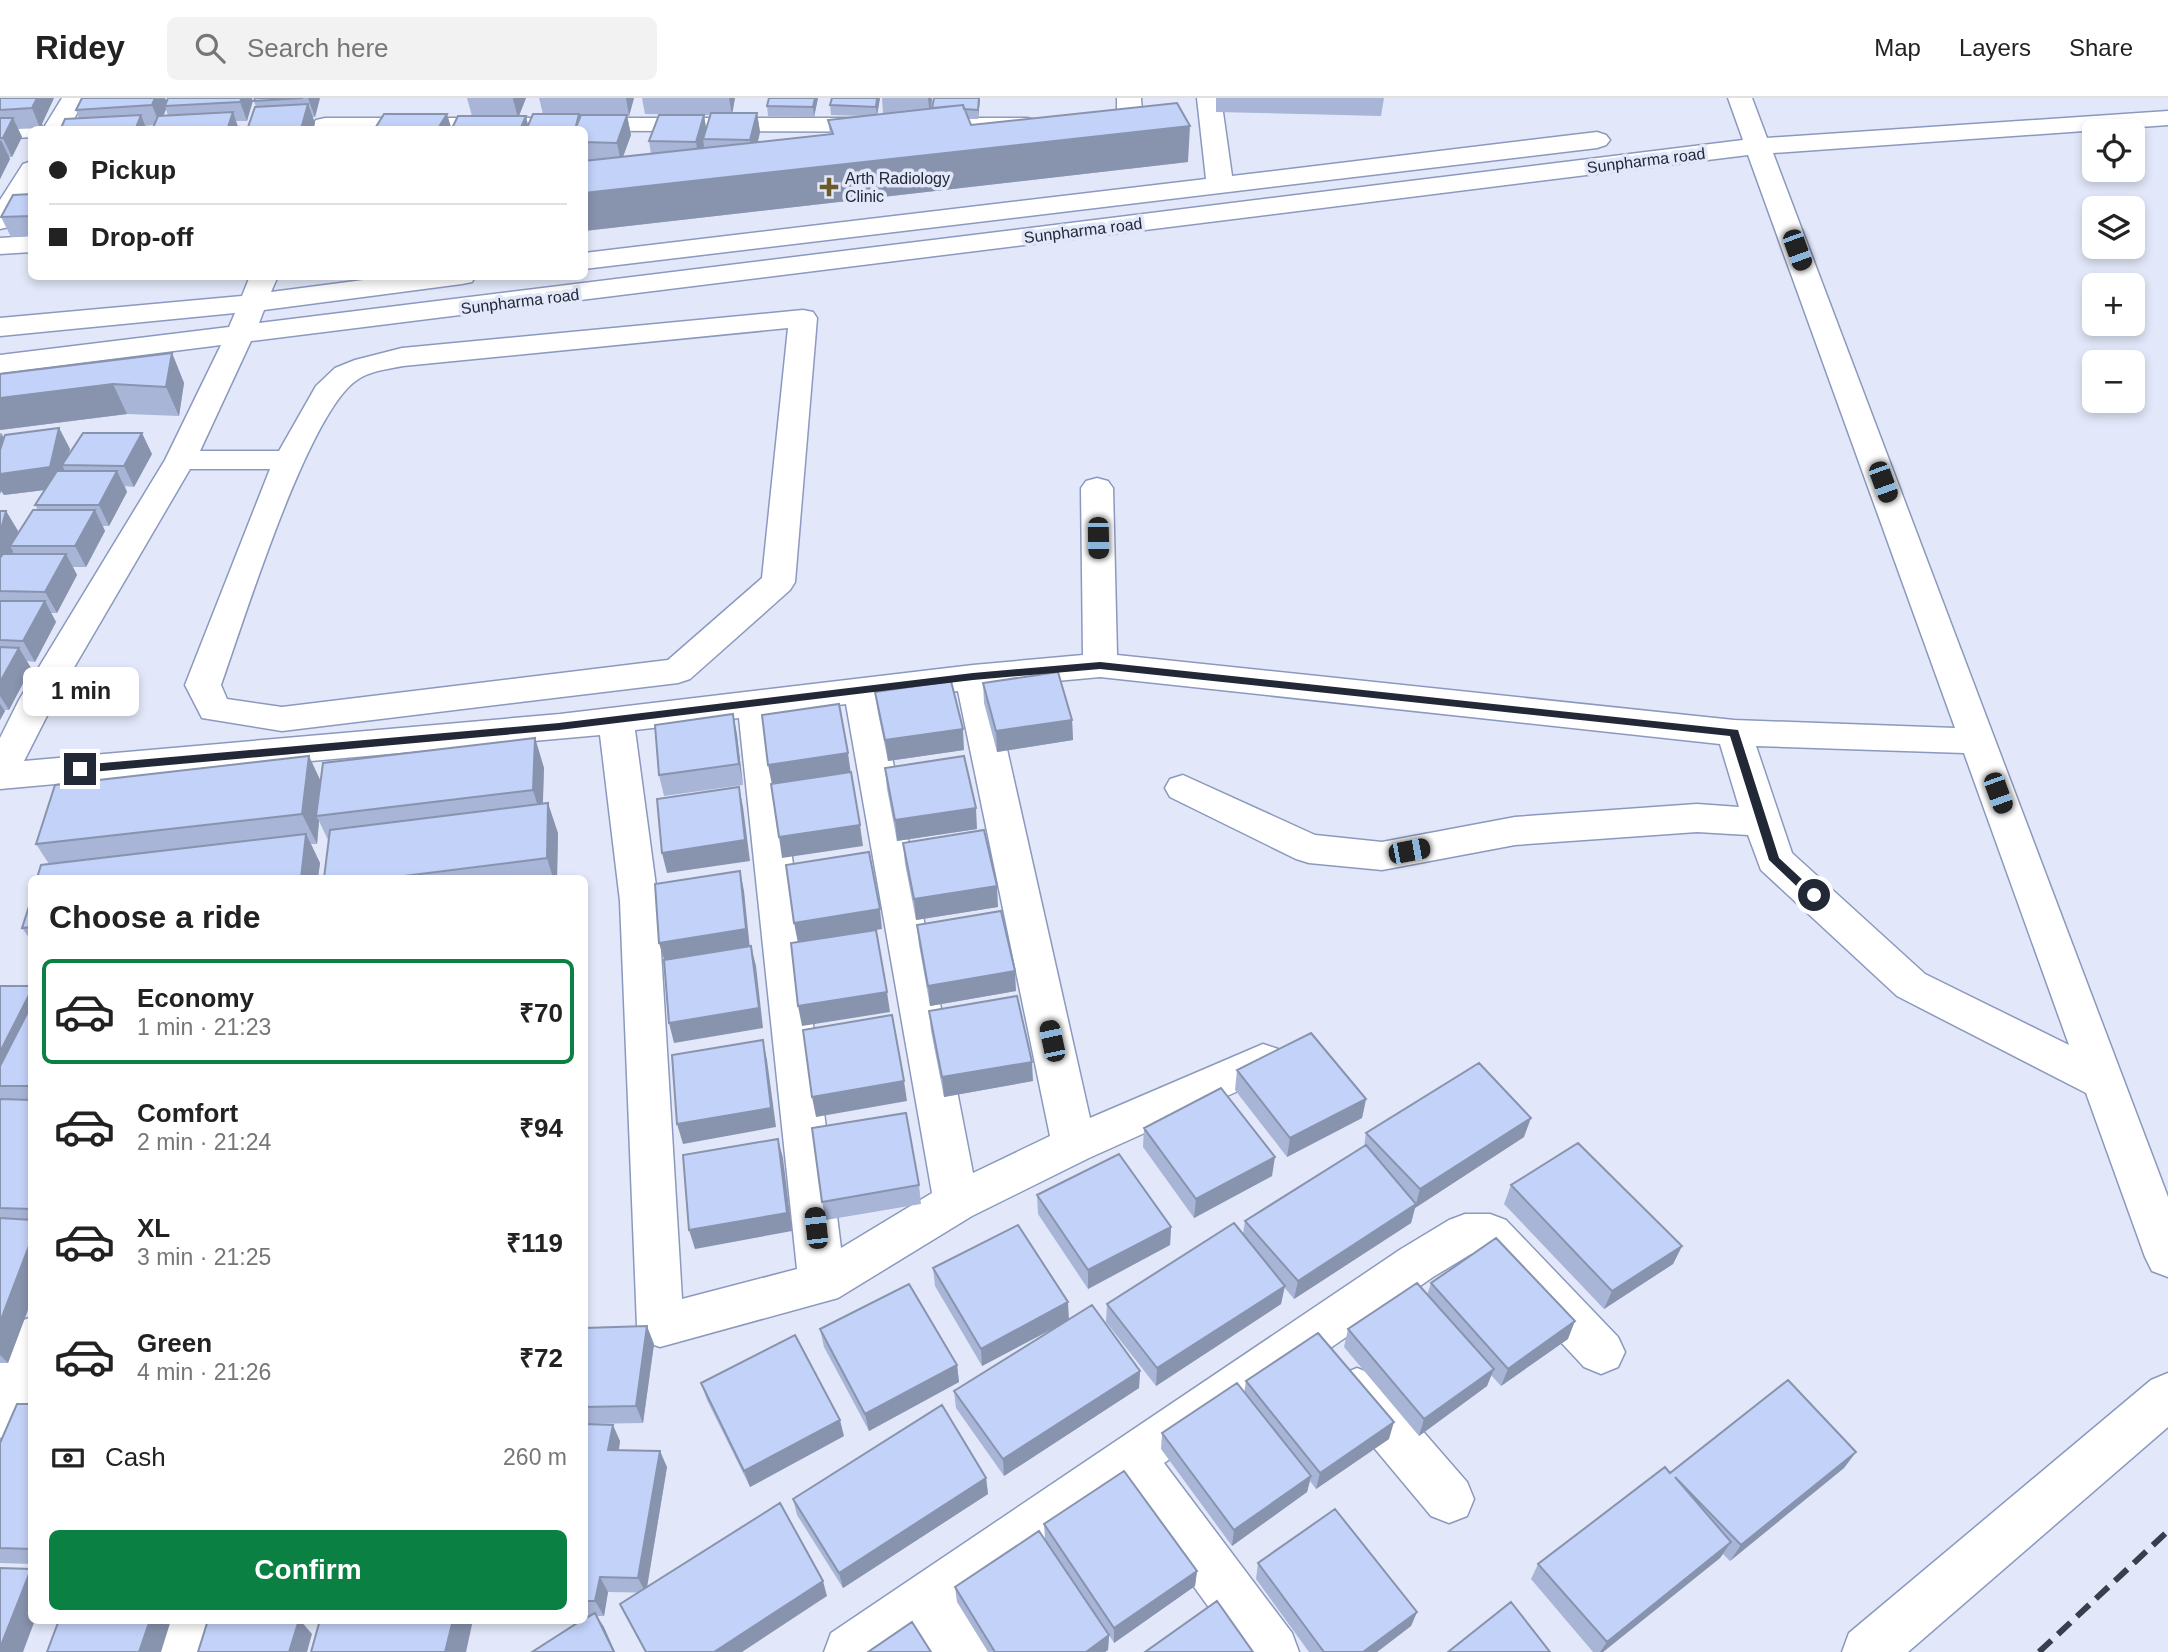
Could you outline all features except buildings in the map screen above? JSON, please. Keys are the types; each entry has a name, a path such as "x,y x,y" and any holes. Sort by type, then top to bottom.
{"street":[{"path":"57,126 73,99 112,98"},
{"path":"327,120 1083,125 1109,122 1129,115 1129,98"},
{"path":"1209,98 1220,184"},
{"name":"Sunpharma road","path":"0,365 240,335 1750,122 2168,118"},
{"path":"1750,122 2168,1257"},
{"path":"0,132 28,130"},
{"name":"Sunpharma road","path":"588,261 1627,136"},
{"path":"0,220 24,174"},
{"path":"0,246 28,244"},
{"name":"Sunpharma road","path":"0,327 259,290 404,280"},
{"path":"0,775 37,700 180,460 259,290"},
{"path":"803,318 778,582 678,671 282,719 215,709 203,685 289,460 319,405 344,375 402,357 803,318"},
{"path":"180,460 289,460"},
{"path":"1097,488 1100,665"},
{"path":"0,775 615,720 973,677 1100,665 1734,733 1978,741"},
{"path":"973,677 1074,1145"},
{"path":"861,690 956,1202"},
{"path":"755,703 822,1283"},
{"path":"615,720 639,901 660,1326 822,1283 956,1202 1074,1145 1263,1061"},
{"path":"1734,733 1774,860 1912,985 2104,1082"},
{"path":"1183,788 1309,849 1382,856 1515,831 1697,818 1762,822"},
{"path":"850,1652 928,1601 1130,1458 1417,1263 1465,1234 1490,1234 1601,1352"},
{"path":"1311,1337 1449,1499"},
{"path":"11,1391 28,1348"},
{"path":"1868,1652 2168,1396"},
{"path":"1130,1458 1273,1652"},
{"path":"928,1601 962,1652"},
{"path":"177,1652 187,1624"}],"railway":[{"path":"2039,1652 2168,1531"}],"place":[{"name":"Arth Radiology Clinic","path":"829,187"}],"route":[{"path":"80,769 559,727 973,677 1100,665 1734,733 1774,860 1814,895"}]}
